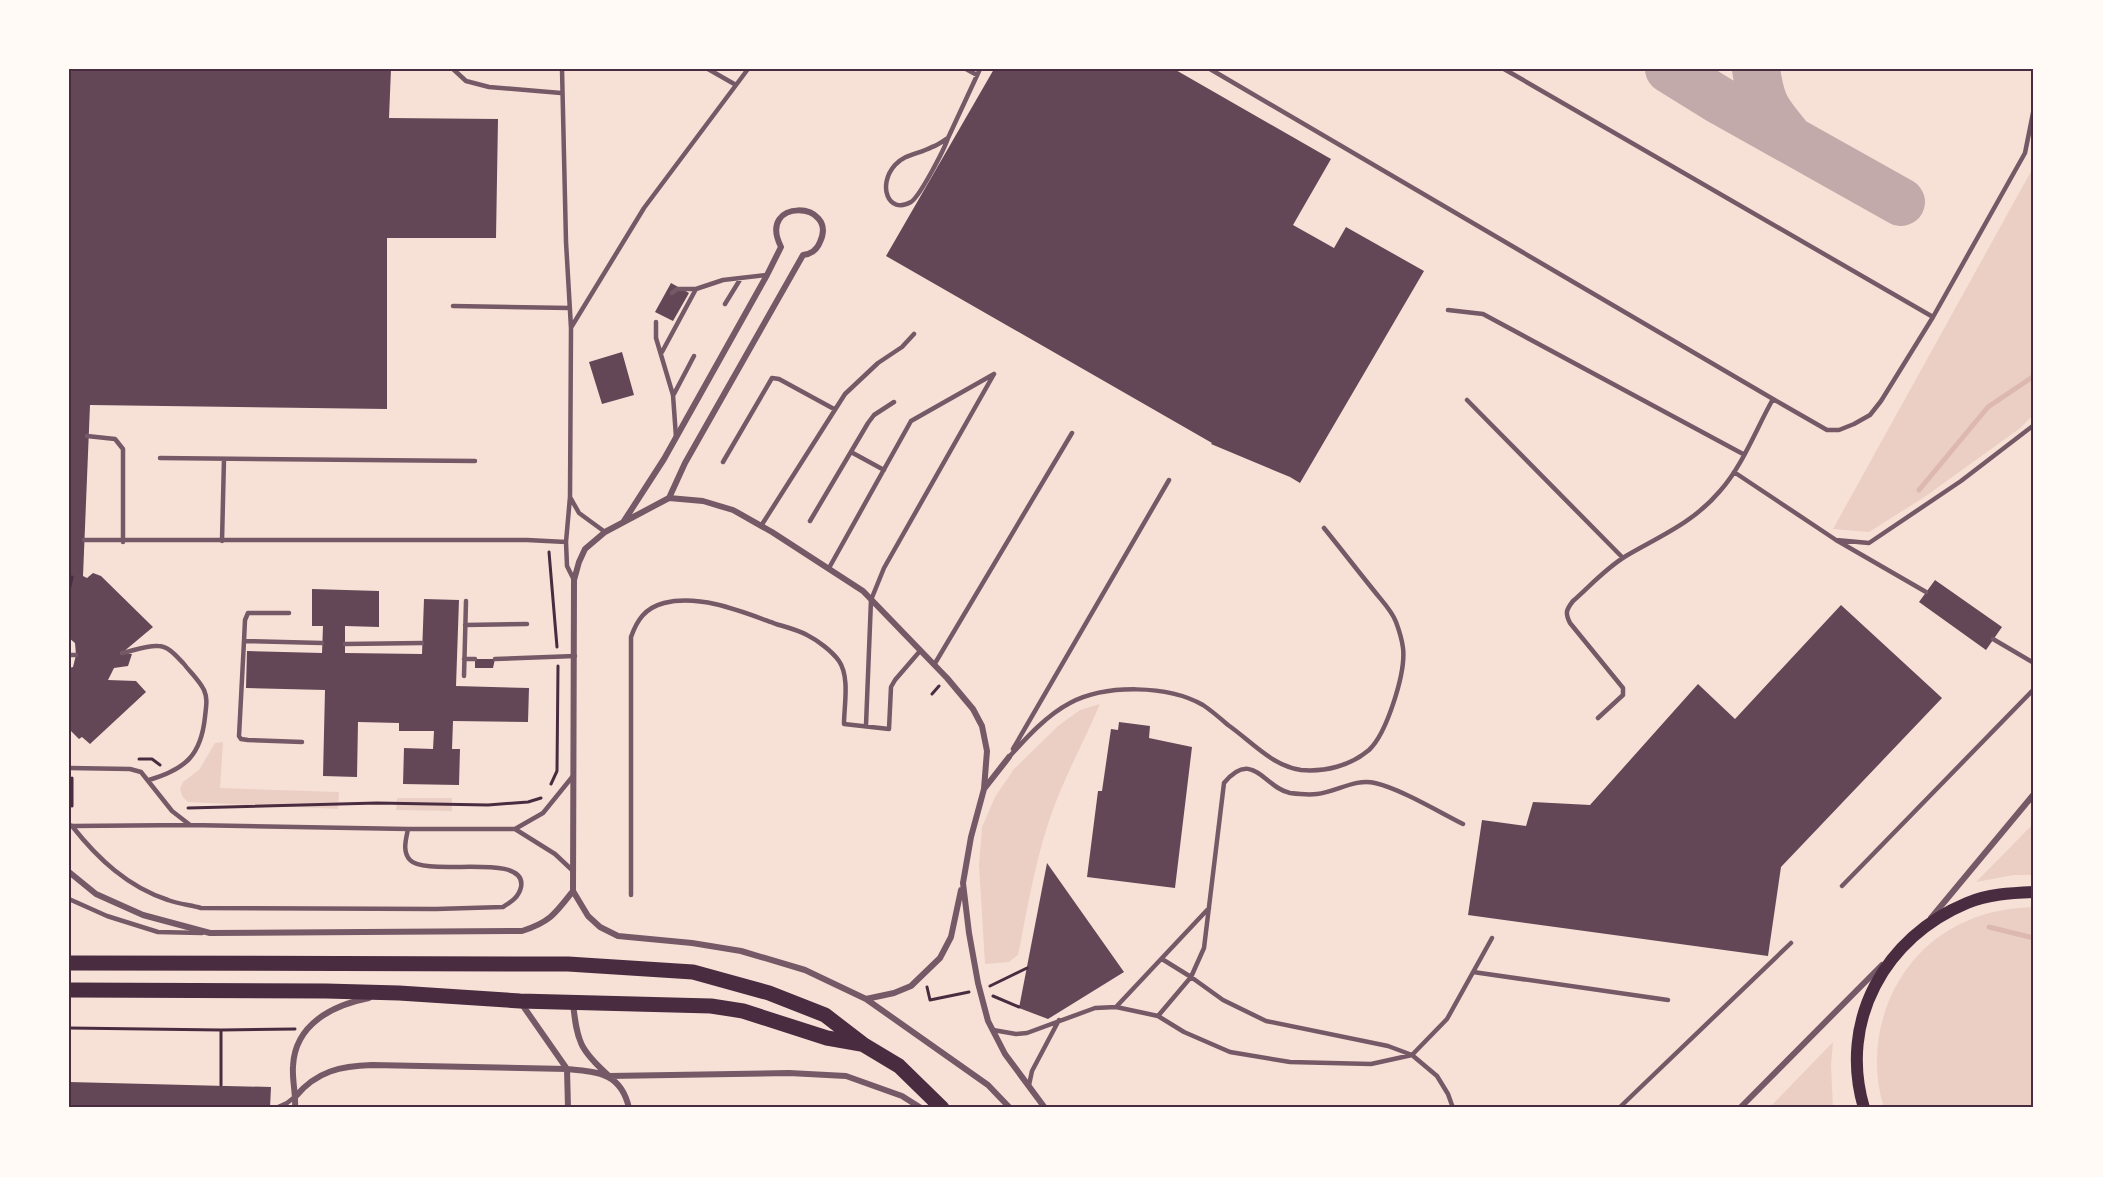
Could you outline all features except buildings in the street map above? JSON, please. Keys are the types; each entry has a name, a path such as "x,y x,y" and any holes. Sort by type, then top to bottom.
{"main road":[{"path":"1864,1108 1858,1091 1856,1050 1864,1009 1882,972 1908,939 1936,918 1968,902 2003,893 2034,892"},
{"path":"69,963 568,964 693,972 769,993 825,1015 864,1045 899,1066 942,1108"},
{"path":"69,990 399,993 520,1001 711,1006 743,1011 827,1038 864,1045"}],"street":[{"path":"623,522 676,438 767,275 780,247 776,239 776,228 781,219 789,212 799,209 809,212 818,218 822,227 822,238 818,247 810,254 803,255 685,463 669,498"},
{"path":"866,999 894,993 911,986 940,958 951,937 971,837 984,789 987,751 982,726 973,709 863,591 733,510 703,501 669,498 605,532 585,549 574,580 573,891 588,916 600,927 618,936 692,943 741,951 805,970 866,999 988,1085 1010,1108"},
{"path":"984,789 1009,757"},
{"path":"1920,930 2034,794"},
{"path":"69,872 96,894 143,915 210,933 522,931 542,924 555,915 573,891"},
{"path":"963,883 969,933 988,1021 1005,1054 1045,1108"},
{"path":"1740,1108 1908,939"},
{"path":"295,1108 293,1066 299,1044 308,1028 320,1016 333,1008 360,1000 399,993"},
{"path":"520,1001 567,1070 568,1108"},
{"path":"573,1002 576,1031 582,1048 620,1086 629,1108"},
{"path":"296,1096 317,1076 346,1066 567,1070 593,1071 609,1076 789,1073 846,1076 902,1096 921,1108"}],"lane":[{"path":"453,69 466,81 489,87 561,93"},
{"path":"562,69 561,93 571,328 570,497 566,542 567,566 574,580"},
{"path":"708,69 736,85"},
{"path":"571,328 644,208 748,69"},
{"path":"966,69 977,75"},
{"path":"948,138 931,148 905,157 895,165 884,183 888,198 902,204 912,201 918,194 948,138 980,69"},
{"path":"1210,69 1827,430 1839,430 1854,424 1870,415 1881,401 1933,317 2025,153 2034,108"},
{"path":"1504,69 1933,317"},
{"path":"672,293 677,289 696,289 723,280 767,275"},
{"path":"725,304 741,278"},
{"path":"662,353 696,289"},
{"path":"453,306 570,308"},
{"path":"1448,310 1482,314 1743,454"},
{"path":"656,322 656,338 673,394 676,438"},
{"path":"761,526 834,410 856,382 902,347 914,334"},
{"path":"673,394 694,356"},
{"path":"829,568 911,421 994,374 884,568 872,600 866,725"},
{"path":"723,462 772,378 779,379 834,410"},
{"path":"1598,718 1623,695 1623,688 1570,623 1566,615 1567,609 1573,601 1623,558 1674,531 1719,492 1734,472 1773,399"},
{"path":"1467,400 1623,558"},
{"path":"810,521 874,415 894,402"},
{"path":"1836,540 1869,543 1961,481 2034,425"},
{"path":"934,665 1072,433"},
{"path":"87,436 115,439 123,449 123,542"},
{"path":"851,452 884,470"},
{"path":"160,458 475,461"},
{"path":"222,541 224,459"},
{"path":"1734,472 1836,540 1926,592"},
{"path":"1009,757 1169,480"},
{"path":"570,497 579,513 605,532"},
{"path":"1009,757 1028,736 1070,703 1087,696 1115,690 1136,689 1182,697 1202,705 1260,751 1277,762 1300,770 1329,770 1348,764 1370,749 1383,729 1400,682 1404,649 1395,619 1324,528"},
{"path":"84,540 123,542 566,542"},
{"path":"464,676 466,601"},
{"path":"631,895 631,637 640,616 665,603 702,602 807,634 830,651 842,668 844,724 889,729 891,687 920,651"},
{"path":"289,613 248,613 245,620 239,736 241,739 248,740 302,742"},
{"path":"465,625 527,624"},
{"path":"1994,639 2034,663"},
{"path":"244,641 322,643"},
{"path":"345,644 422,643"},
{"path":"458,643 465,643"},
{"path":"122,653 158,645 166,648 175,654 204,689 207,702 203,737 196,751 185,763 166,775 149,780"},
{"path":"69,655 76,655"},
{"path":"495,659 575,656"},
{"path":"464,659 475,659"},
{"path":"1842,886 2034,689"},
{"path":"71,770 130,769 141,772 172,811 190,825"},
{"path":"1158,1016 1191,977 1204,948 1224,783 1233,773 1244,769 1258,771 1269,782 1287,793 1317,794 1356,783 1374,782 1463,824"},
{"path":"515,830 543,813 573,776"},
{"path":"71,826 190,825 515,830 555,854 572,870"},
{"path":"71,826 107,866 130,882 168,900 201,908 436,909 503,906 519,894 522,884 520,876 514,871 499,867 422,866 410,860 405,849 408,829"},
{"path":"69,899 106,916 158,933 210,933"},
{"path":"1116,1007 1209,908"},
{"path":"993,1030 1016,1034 1027,1033 1095,1008 1116,1007 1158,1016 1184,1032 1230,1053 1290,1062 1371,1064 1412,1055 1446,1019 1492,938"},
{"path":"1619,1108 1791,943"},
{"path":"1162,959 1222,1000 1266,1021 1388,1046 1412,1055 1437,1076 1453,1108"},
{"path":"1473,972 1668,1000"},
{"path":"1029,1085 1032,1071 1059,1020"},
{"path":"276,1108 287,1104 296,1096"}],"path":[{"path":"549,541 558,657 557,771 549,788"},
{"path":"69,591 72,577"},
{"path":"71,770 72,806"},
{"path":"187,808 377,803 488,805 528,802 544,797"},
{"path":"925,973 930,1000 980,990 1027,968"},
{"path":"980,990 1019,1007"},
{"path":"69,1028 221,1030 308,1028"},
{"path":"221,1030 221,1085"}],"shaded area":[{"path":"2034,166 2034,414 2019,429 1923,498 1869,532 1833,529"},
{"path":"1100,704 1048,824 1018,955 1009,962 985,964 979,865 982,827 995,797 1014,769 1058,726 1080,710"},
{"path":"223,742 220,788 339,792 338,809 188,802 182,796 180,789 183,782 199,770 215,743"},
{"path":"397,798 452,798 452,811 396,810"},
{"path":"2034,823 2034,875 2014,875 1976,882"},
{"path":"2034,907 2034,1108 1884,1108 1878,1081 1877,1053 1881,1025 1890,999 1903,974 1920,953 1942,935 1967,921 2000,911"},
{"path":"1833,1042 1831,1065 1833,1108 1769,1108"}],"waterway":[{"path":"1919,490 1988,407 2034,376"},
{"path":"1989,927 2034,938"}],"taxiway":[{"path":"1669,69 1719,100 1901,202"},
{"path":"1756,69 1760,91 1766,106 1789,138"}]}
